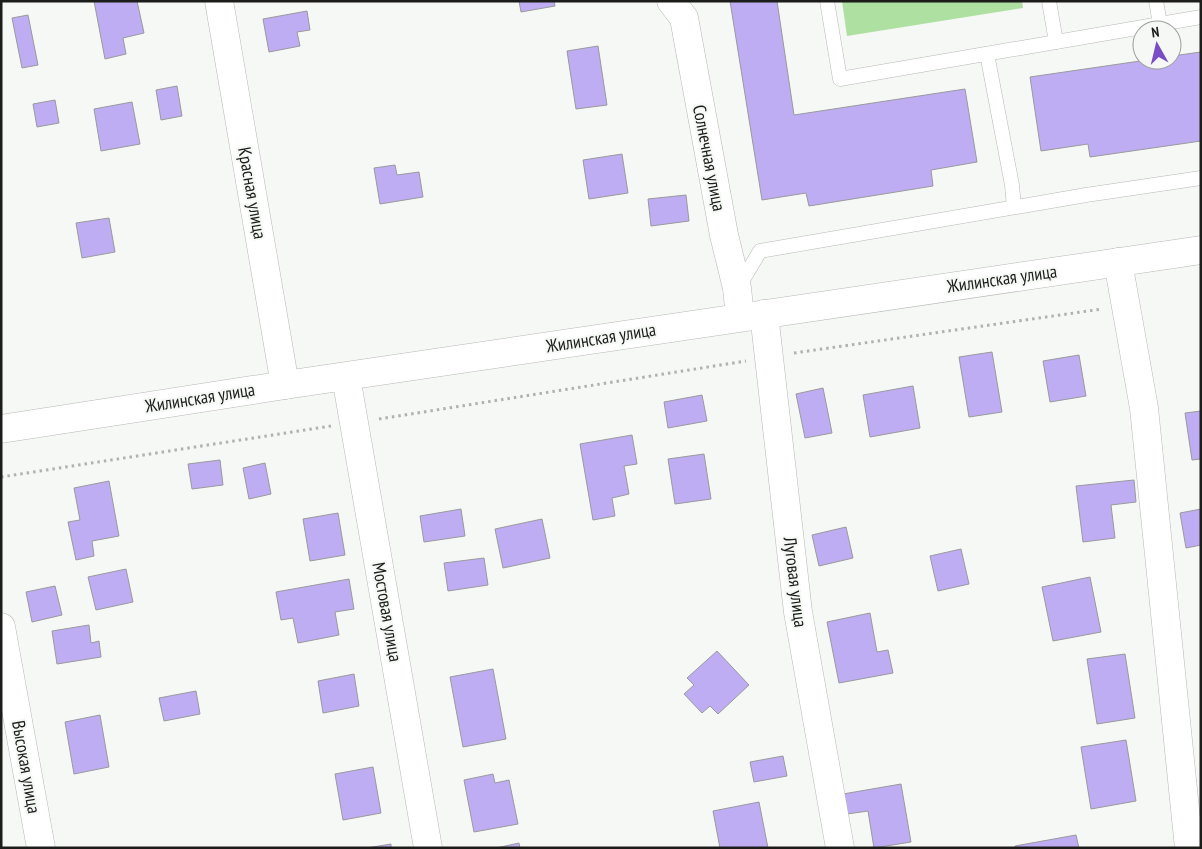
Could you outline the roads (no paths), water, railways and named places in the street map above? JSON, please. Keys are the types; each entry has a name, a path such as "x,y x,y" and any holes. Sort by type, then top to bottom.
{"street":[{"name":"Красная улица","path":"219,1 285,385"},
{"name":"Солнечная улица","path":"681,7 724,235 737,288 752,316"},
{"name":"Жилинская улица","path":"1,429 285,385 1201,250"},
{"path":"1118,262 1144,408 1189,848"},
{"name":"Луговая улица","path":"752,316 768,357 798,612 840,848"},
{"name":"Мостовая улица","path":"346,377 428,848"},
{"name":"Высокая улица","path":"1,628 41,848"}],"lane":[{"path":"827,1 840,79 1132,29"},
{"path":"1049,1 1056,42"},
{"path":"1156,1 1159,20"},
{"path":"1182,20 1201,17"},
{"path":"987,54 1012,185 1014,207"},
{"path":"737,288 760,251 1014,207 1201,178"}]}
